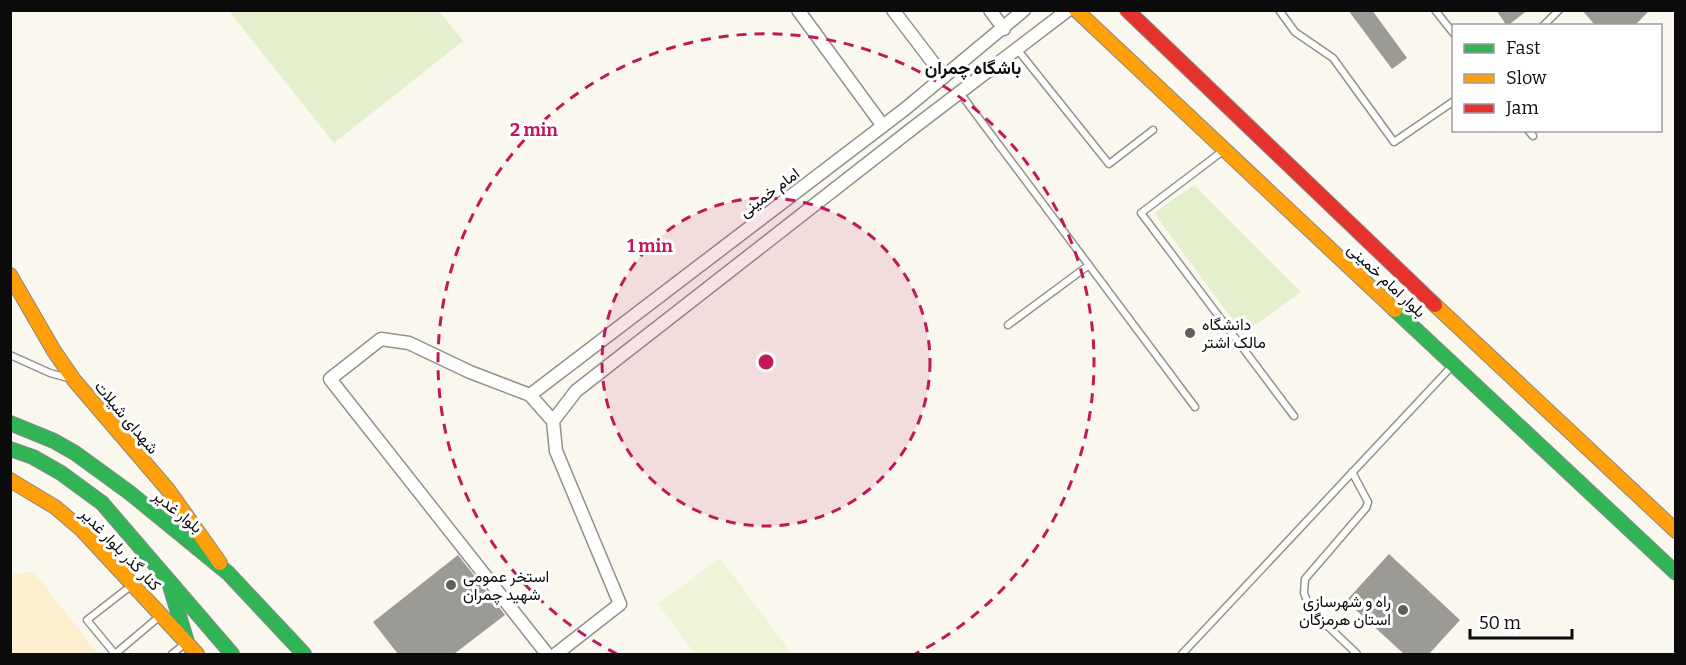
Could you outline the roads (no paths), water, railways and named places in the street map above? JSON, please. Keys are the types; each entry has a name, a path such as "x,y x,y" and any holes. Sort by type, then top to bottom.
{"main road":[{"name":"بلوار امام خمینی","path":"1076,10 1225,150 1676,531"},
{"name":"بلوار امام خمینی","path":"1127,10 1676,573"},
{"name":"شهدای شیلات","path":"10,275 54,351 74,380 169,491 228,573"},
{"name":"بلوار غدیر","path":"10,423 54,441 89,462 228,573 304,654"},
{"path":"10,448 51,466 91,494 113,513 232,654"},
{"name":"کنار گذر بلوار غدیر","path":"10,480 55,507 82,530 197,654"},
{"path":"167,578 187,642"}],"street":[{"path":"798,10 883,126"},
{"path":"893,10 944,77"},
{"path":"990,10 1004,29"},
{"name":"امام خمینی","path":"530,395 901,112 1004,29 1024,10"},
{"path":"553,420 576,391 844,181 1068,10"},
{"path":"987,42 1001,60"},
{"path":"901,112 913,128"},
{"path":"832,165 844,181"},
{"path":"757,222 771,239"},
{"path":"687,276 701,295"},
{"path":"618,329 632,347"},
{"path":"547,654 330,379 381,339 409,343 470,372 530,395 553,420 556,451 620,604 556,654"}],"lane":[{"path":"1279,10 1295,33 1333,58 1394,142 1452,102"},
{"path":"1436,10 1452,31"},
{"path":"1545,24 1559,10"},
{"path":"1016,49 1109,164 1153,130"},
{"path":"960,92 1195,407"},
{"path":"1225,150 1141,213 1294,416"},
{"path":"1008,325 1089,265"},
{"path":"1182,654 1463,353"},
{"path":"10,355 50,373 74,380"},
{"path":"1352,472 1368,502 1366,508 1305,579 1304,593 1310,609 1358,654"},
{"path":"133,585 87,620 115,654 161,615"},
{"path":"172,654 187,642"}],"place":[{"name":"دانشگاه مالک اشتر","path":"1190,333"},
{"name":"استخر عمومی شهید چمران","path":"451,585"},
{"name":"راه و شهرسازی استان هرمزگان","path":"1403,610"}],"district":[{"name":"باشگاه چمران","path":"973,68"}]}
